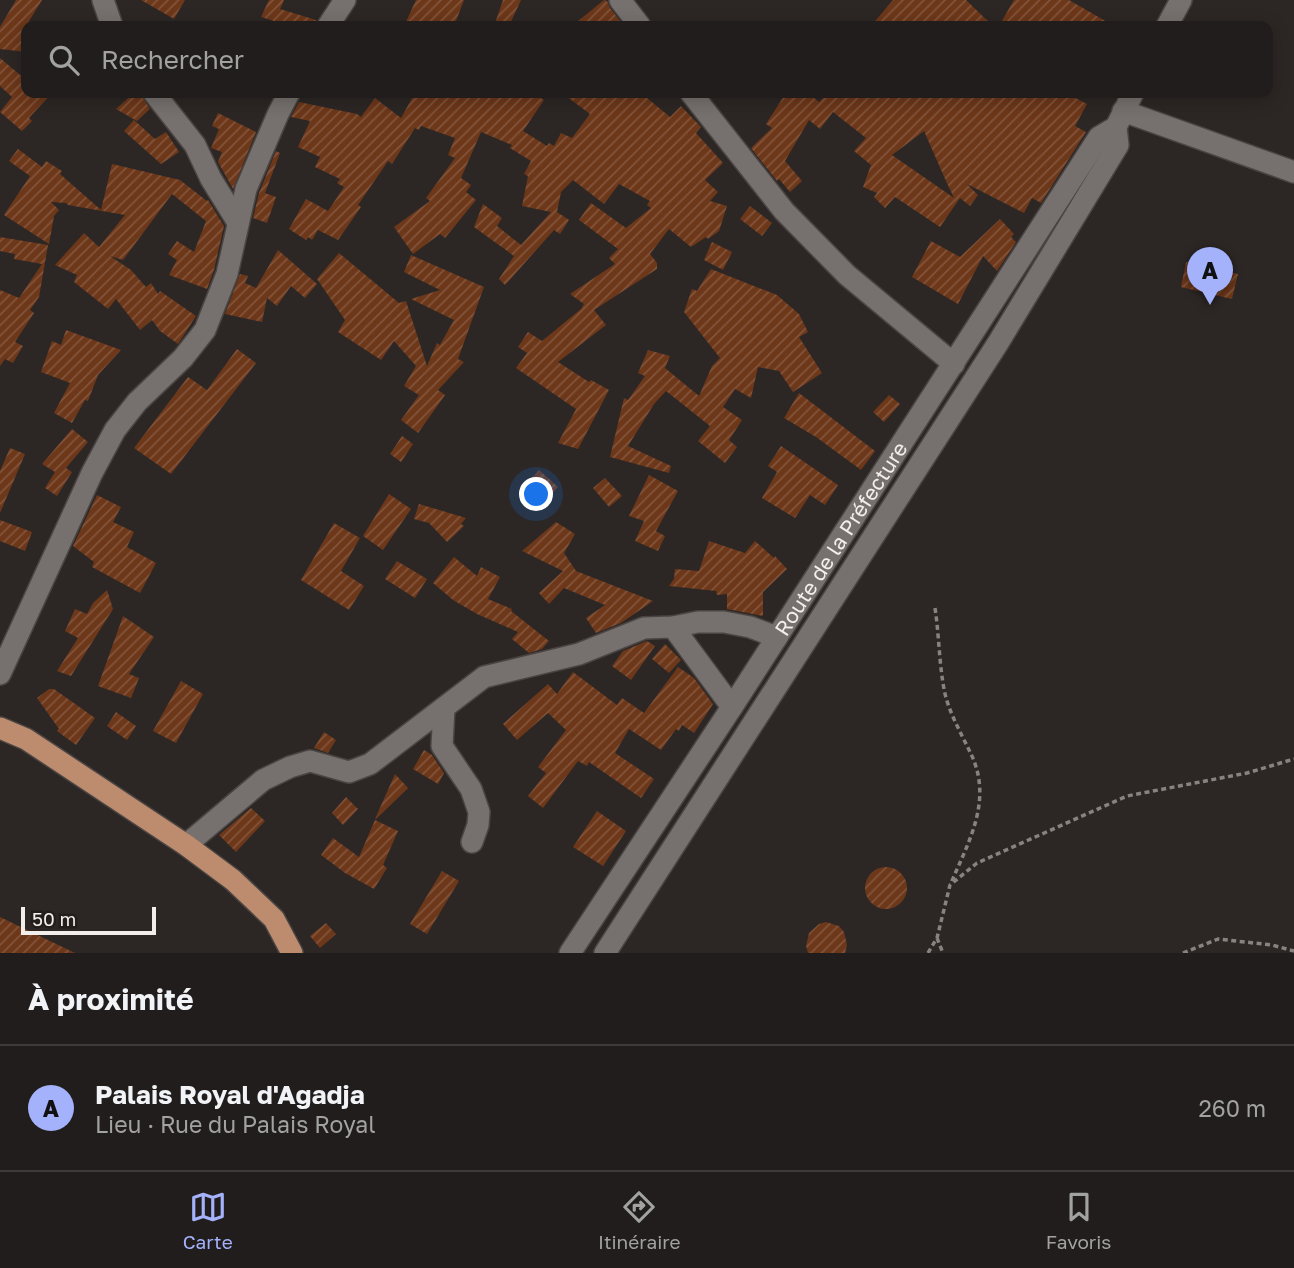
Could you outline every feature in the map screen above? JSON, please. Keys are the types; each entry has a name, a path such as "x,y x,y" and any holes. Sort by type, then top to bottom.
{"main road":[{"path":"0,728 26,739 186,845 233,880 274,919 292,953"}],"street":[{"path":"103,0 110,21"},
{"path":"331,21 345,0"},
{"path":"620,0 636,21"},
{"path":"1170,21 1181,0"},
{"path":"159,98 195,145 211,180 237,221"},
{"path":"0,674 92,473 116,430 137,402 183,358 205,330 227,274 246,189 287,98"},
{"path":"695,98 793,220 847,275 954,364"},
{"path":"1124,110 1294,172"},
{"name":"Route de la Préfecture","path":"570,953 732,707 1099,136 1124,110"},
{"name":"Route de la Préfecture","path":"605,953 998,343 1118,145 1124,110"},
{"path":"186,845 263,780 290,767 310,761 349,772 370,764 484,677 579,654 644,628 724,622 750,627 777,637"},
{"path":"674,627 732,707"},
{"path":"444,708 442,746 471,789 479,812 472,842"}],"path":[{"path":"928,953 937,938 950,885 978,819 980,785 973,757 958,728 944,690 935,608"},
{"path":"950,885 977,863 1127,796 1247,773 1294,759"},
{"path":"937,938 943,953"},
{"path":"1183,953 1218,939 1272,944 1294,951"}],"building":[{"path":"16,0 42,0 29,21 21,21 21,51 0,49 0,27"},
{"path":"141,0 185,0 174,19"},
{"path":"269,0 284,0 280,9 316,20 274,21 261,17"},
{"path":"416,0 464,0 456,21 406,21"},
{"path":"503,0 521,0 511,21 496,21"},
{"path":"604,0 620,21 578,21"},
{"path":"893,0 966,0 988,21 875,21"},
{"path":"1014,0 1069,0 1105,21 1002,21"},
{"path":"0,58 21,76 21,98 47,98 29,118 32,121 22,131 0,112 12,97 0,86"},
{"path":"128,98 143,98 150,109 137,121 116,109"},
{"path":"375,98 401,118 412,98 541,98 544,100 523,131 547,146 549,143 554,146 561,133 572,138 590,114 569,98 647,98 670,117 681,106 701,127 696,133 723,163 705,180 718,192 710,201 727,206 719,231 691,247 669,229 650,254 657,263 657,269 594,310 606,325 558,362 589,382 591,380 609,390 578,449 558,443 576,409 516,368 527,353 518,347 528,332 542,341 581,309 584,304 570,294 615,264 609,258 618,249 579,220 591,203 626,228 651,208 647,205 650,201 619,184 604,204 573,180 561,192 557,212 569,220 560,234 554,230 505,285 499,279 514,256 474,227 483,204 502,218 497,226 521,245 551,212 522,206 528,176 524,174 531,161 510,148 512,145 481,132 461,178 471,185 466,192 476,200 445,238 440,234 413,254 394,227 430,201 426,198 455,158 448,155 455,138 421,126 419,130 415,128 392,164 388,161 338,240 318,230 312,240 308,237 306,240 289,229 306,199 328,211 344,187 337,183 340,179 315,167 320,157 298,147 310,121 291,117 299,102 361,117"},
{"path":"783,98 814,98 819,102 823,98 1076,98 1087,104 1075,126 1086,132 1041,203 1032,198 1024,213 967,184 978,195 970,206 960,198 940,227 895,197 885,208 874,197 877,193 863,187 871,165 854,151 866,138 833,112 820,129 809,120 785,161 802,181 790,192 779,179 777,181 751,148 772,128 766,124","holes":["924,131 954,198 892,155"]},
{"path":"218,113 256,132 233,189 218,162 222,152 211,148 219,129 212,126"},
{"path":"134,120 155,139 166,132 179,152 161,164 124,131"},
{"path":"18,149 42,167 46,161 62,171 60,174 101,210 112,164 180,180 208,200 224,226 207,289 169,275 177,260 168,254 177,241 194,252 206,221 172,194 123,260 110,256 131,270 146,287 151,283 158,294 160,291 196,316 178,344 160,331 152,320 140,330 116,299 108,309 74,282 77,275 55,265 84,233 99,247 125,215 51,202 59,210 54,216 49,244 4,215 30,176 9,161"},
{"path":"276,151 280,153 265,193 276,197 267,223 253,218 259,193"},
{"path":"750,206 772,223 762,236 740,219"},
{"path":"1000,219 1014,234 1011,237 1016,242 997,271 983,256 958,304 912,277 931,241 960,257"},
{"path":"0,237 48,245 39,297 30,310 34,313 15,342 23,346 13,363 5,359 0,366 0,290 19,298 42,264 14,259 15,254 0,251"},
{"path":"712,242 732,252 723,270 704,260"},
{"path":"278,250 317,284 305,298 291,286 277,306 267,298 262,322 225,314 240,274 248,276 245,283 256,288"},
{"path":"339,253 399,303 406,301 427,366 437,343 440,345 454,320 411,299 440,290 404,272 411,255 484,287 458,359 464,362 438,390 445,395 418,433 401,420 419,395 404,386 416,366 394,341 381,360 338,332 345,320 317,279"},
{"path":"1186,262 1238,274 1232,299 1181,287"},
{"path":"711,269 777,295 799,314 808,332 799,337 822,373 793,392 779,371 758,367 751,398 735,389 723,407 742,420 729,440 737,447 725,463 698,441 710,426 666,391 654,404 628,446 671,466 669,473 610,457 624,398 628,400 645,376 638,373 648,350 670,356 665,368 699,396 712,366 720,358 684,312 692,289 697,291"},
{"path":"66,330 121,350 98,375 88,401 85,400 72,423 54,413 70,383 41,372 52,341 61,345"},
{"path":"237,349 256,363 171,474 134,448 188,377 207,390"},
{"path":"799,393 875,451 861,470 816,437 784,418"},
{"path":"889,395 900,404 884,422 873,412"},
{"path":"72,429 88,442 66,468 72,472 57,496 45,488 55,472 42,464"},
{"path":"402,436 413,444 401,462 390,454"},
{"path":"781,446 838,485 825,505 810,495 795,518 762,498 777,472 768,466"},
{"path":"10,448 25,454 0,513 0,471"},
{"path":"539,470 558,487 544,503 525,486"},
{"path":"649,475 678,491 656,531 665,536 658,551 635,541 644,521 629,516"},
{"path":"605,478 622,496 609,507 593,488"},
{"path":"389,494 411,509 383,550 363,536"},
{"path":"97,495 121,507 113,522 134,532 127,547 156,563 140,593 92,567 94,562 73,546"},
{"path":"419,504 466,518 461,524 464,526 447,542 429,523 414,519"},
{"path":"0,520 32,532 25,551 0,541"},
{"path":"556,522 575,534 564,553 576,571 653,601 621,623 596,633 586,618 605,605 564,588 549,604 539,593 563,571 522,551"},
{"path":"334,523 360,538 341,571 364,586 349,610 301,580"},
{"path":"709,541 745,553 755,541 787,569 763,592 763,616 727,609 727,594 717,595 716,591 669,586 674,579 675,569 699,571"},
{"path":"454,557 477,576 481,567 500,577 488,599 512,609 511,611 549,641 542,649 529,653 512,639 518,632 477,614 453,600 433,583"},
{"path":"397,561 427,579 415,598 385,579"},
{"path":"107,590 113,609 71,676 57,671 78,638 65,631 75,609 87,614 93,603"},
{"path":"123,616 154,637 129,674 139,678 131,698 98,686"},
{"path":"647,641 655,646 631,680 612,666 623,651"},
{"path":"665,644 681,660 669,673 652,659"},
{"path":"678,667 694,678 713,704 694,733 682,725 661,750 629,729 615,753 654,779 641,798 589,762 587,766 578,761 543,808 528,796 546,773 538,767 566,730 548,713 517,740 503,724 548,684 557,694 573,672 617,705 622,698 644,713"},
{"path":"181,681 203,694 176,743 153,731"},
{"path":"49,689 54,689 95,718 76,745 57,731 59,729 37,698"},
{"path":"116,712 136,726 127,740 107,726"},
{"path":"324,732 336,740 328,753 314,748"},
{"path":"424,750 432,755 444,773 438,784 413,769"},
{"path":"395,774 408,788 375,819"},
{"path":"346,797 358,809 343,825 332,813"},
{"path":"251,808 265,821 236,852 219,835"},
{"path":"597,811 626,831 603,866 573,847"},
{"path":"375,820 398,831 383,865 387,868 374,889 345,873 321,855 333,838 359,857"},
{"path":"886,867 901,873 907,888 901,903 886,909 871,903 865,888 871,873"},
{"path":"442,871 459,881 427,934 410,924"},
{"path":"0,917 75,953 0,953"},
{"path":"826,922 839,926 844,932 847,945 845,953 808,953 806,946 809,933 819,924"},
{"path":"326,923 336,934 320,948 310,936"}],"place":[{"name":"Palais Royal d'Agadja","path":"1210,305"}]}
